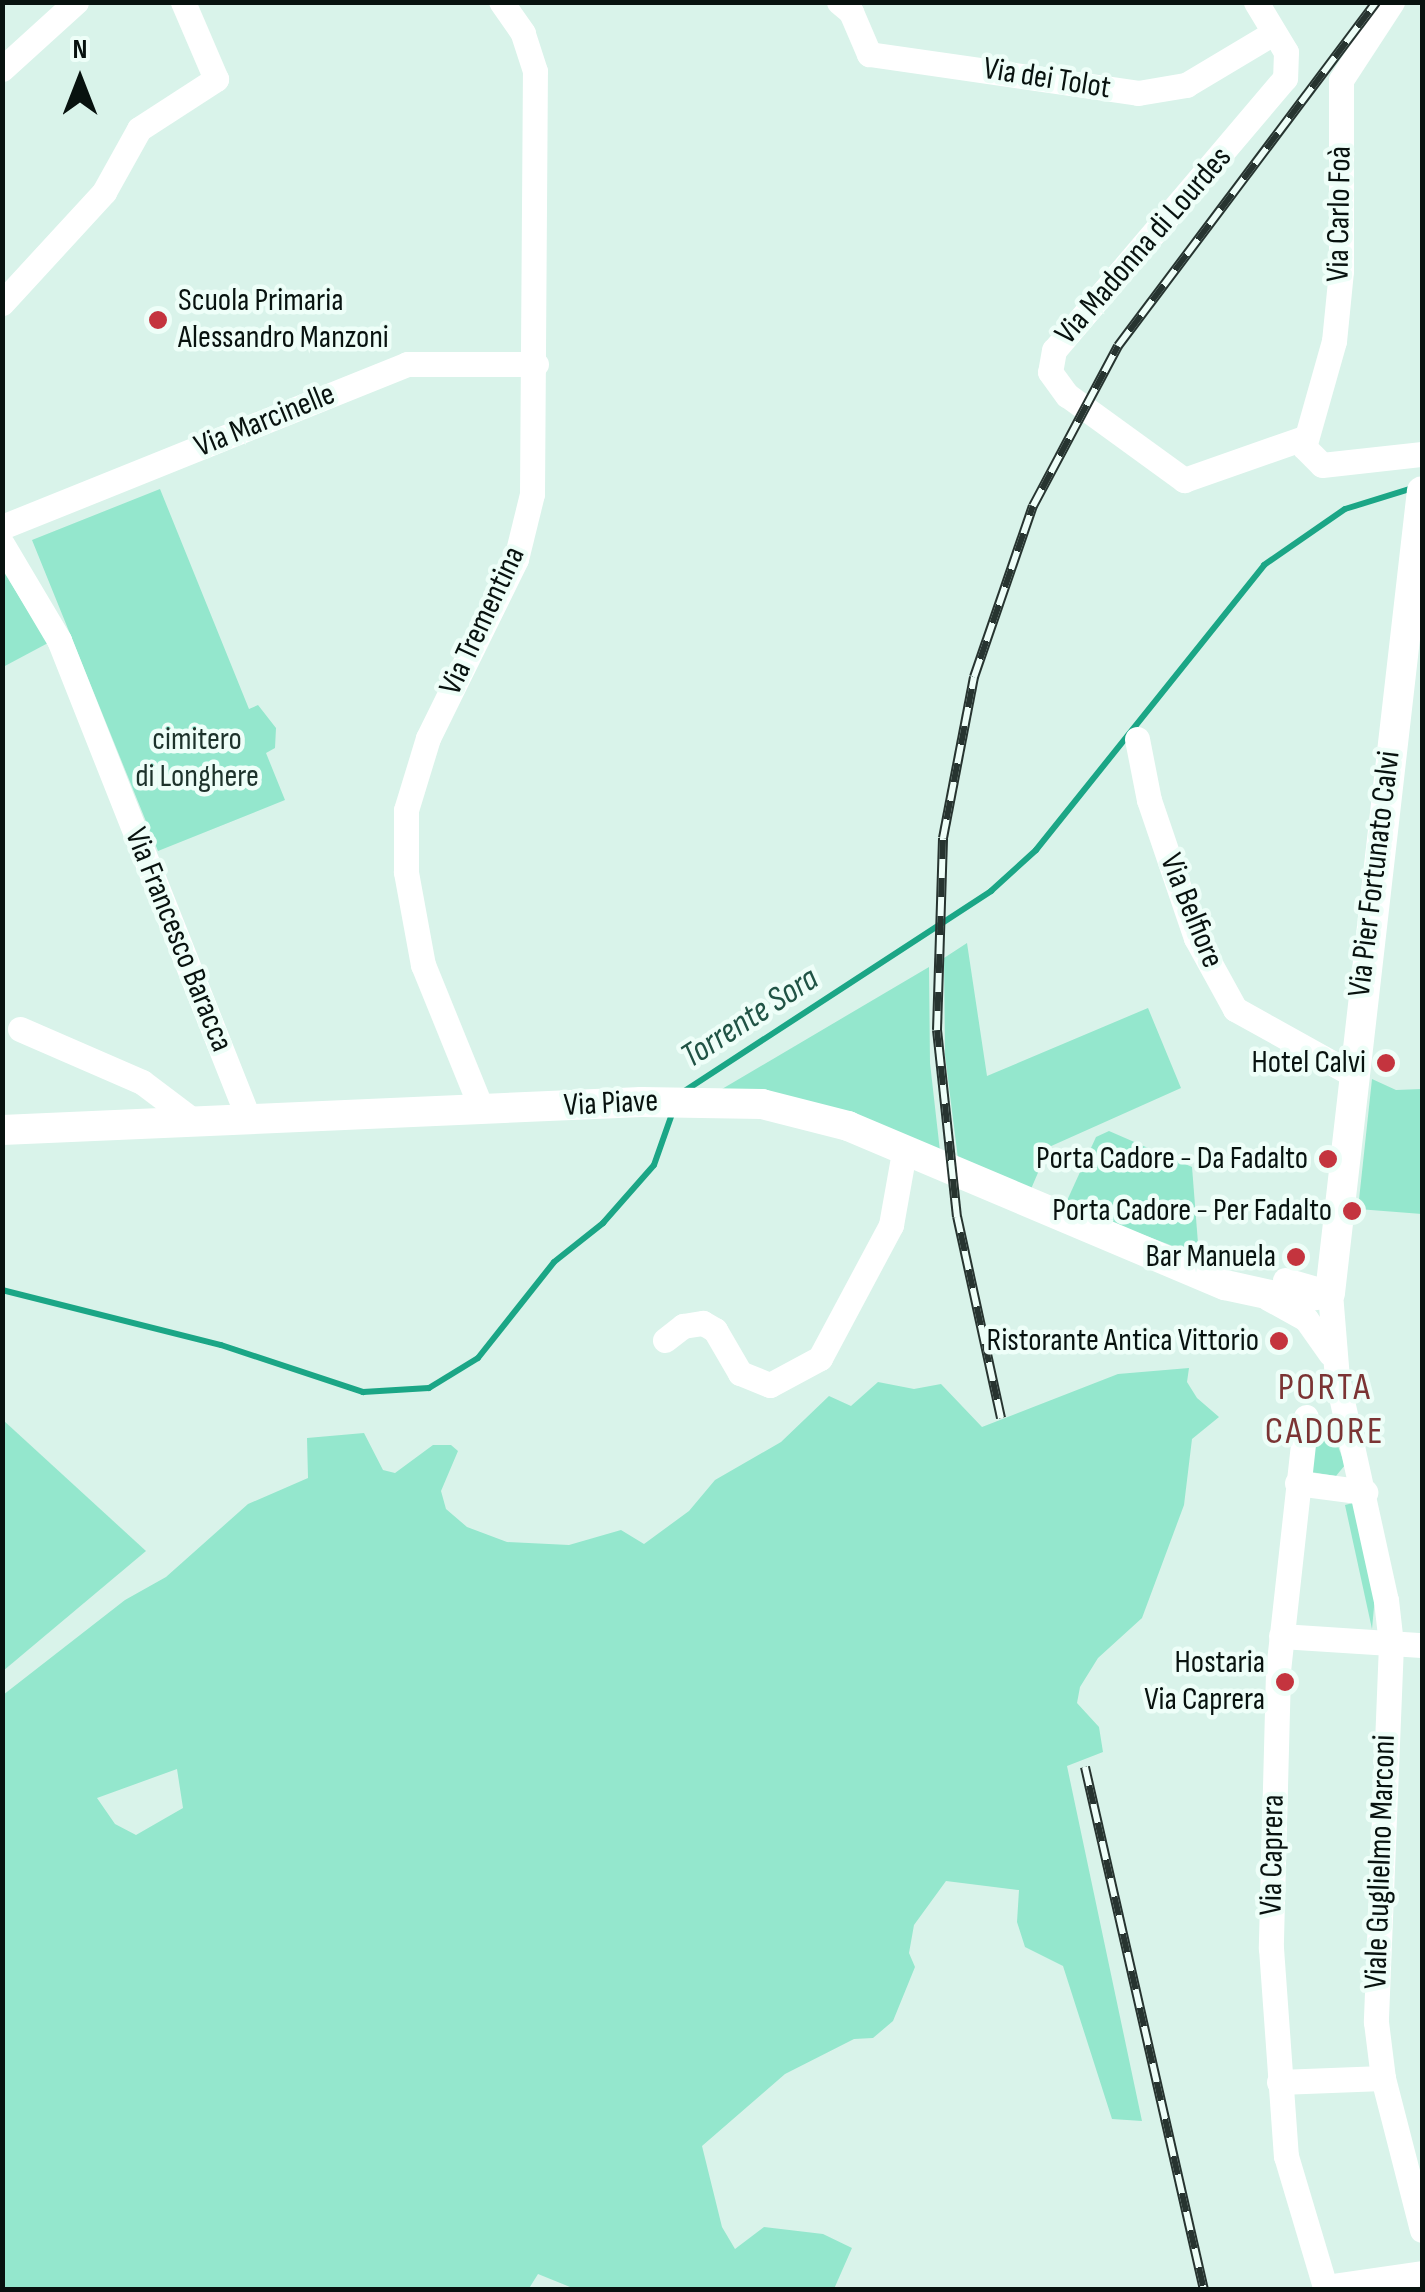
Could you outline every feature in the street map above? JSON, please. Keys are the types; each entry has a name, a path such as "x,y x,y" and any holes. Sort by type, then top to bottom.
{"main road":[{"name":"Via Pier Fortunato Calvi","path":"1330,1293 1332,1245 1422,497"},
{"name":"Via Piave","path":"2,1130 708,1100 822,1116 1187,1269 1308,1299 1330,1293"},
{"path":"1272,1287 1314,1272 1332,1245"}],"street":[{"path":"9,54 76,2"},
{"path":"2,303 90,210 139,129 216,78 183,2"},
{"name":"Via Trementina","path":"482,1110 422,965 406,872 406,810 414,772 498,602 526,527 536,364 535,71 523,33 501,2"},
{"name":"Via dei Tolot","path":"839,2 851,12 869,54 1138,94 1186,84 1273,33"},
{"name":"Via Madonna di Lourdes","path":"1256,2 1286,52 1285,78 1048,360 1059,388 1184,480 1304,438"},
{"name":"Via Carlo Foà","path":"1304,438 1334,340 1344,241 1341,80 1392,2"},
{"name":"Via Marcinelle","path":"2,527 407,364 536,364"},
{"path":"1304,438 1306,454 1322,465 1422,454"},
{"name":"Via Francesco Baracca","path":"2,544 59,640 249,1120"},
{"name":"Via Belfiore","path":"1136,738 1149,800 1196,938 1236,1009 1352,1074"},
{"path":"10,1024 142,1082 195,1122"},
{"path":"665,1340 683,1326 703,1323 715,1330 740,1373 770,1384 820,1358 891,1225 904,1152"},
{"path":"1272,1287 1306,1319 1334,1362"},
{"path":"1330,1293 1334,1362"},
{"name":"Viale Guglielmo Marconi","path":"1334,1362 1365,1492 1390,1644 1374,1983 1383,2078 1422,2230"},
{"name":"Via Caprera","path":"1306,1416 1281,1636 1271,1948 1286,2156 1325,2288"},
{"path":"1298,1483 1365,1492"},
{"path":"1281,1636 1422,1645"},
{"path":"1279,2082 1383,2078"},
{"path":"1325,2288 1422,2273"}],"green space":[{"name":"cimitero di Longhere","path":"160,489 249,709 258,705 276,728 275,748 266,753 285,800 158,851 32,540"},
{"path":"2,569 48,643 3,667 2,667"},
{"path":"967,943 987,1076 1148,1008 1181,1088 1049,1147 1031,1189 959,1167 945,1055 944,958"},
{"path":"929,967 930,1063 941,1160 722,1089"},
{"path":"1372,1079 1396,1090 1422,1089 1422,1214 1358,1209"},
{"path":"1109,1131 1192,1167 1199,1256 1065,1205 1096,1137"},
{"path":"1189,1368 1187,1382 1197,1398 1219,1417 1192,1439 1184,1505 1142,1618 1098,1658 1080,1687 1077,1703 1099,1727 1103,1752 1067,1766 1142,2121 1112,2119 1063,1966 1025,1947 1017,1922 1019,1890 946,1881 914,1925 909,1953 915,1967 893,2021 873,2038 854,2039 785,2074 702,2146 722,2227 735,2249 764,2227 823,2234 852,2248 834,2289 575,2289 538,2274 528,2290 3,2289 3,1695 125,1600 166,1577 248,1504 308,1478 307,1438 364,1433 383,1470 395,1473 433,1445 451,1445 458,1451 441,1491 446,1509 467,1527 507,1542 569,1545 621,1530 644,1544 689,1511 715,1480 781,1442 829,1396 851,1406 878,1382 914,1389 941,1384 982,1427 1118,1374","holes":["177,1769 183,1808 136,1835 115,1824 97,1798"]},
{"path":"1328,1419 1345,1465 1336,1476 1311,1472 1318,1424"},
{"path":"3,1420 146,1551 2,1671"},
{"path":"1353,1503 1375,1596 1372,1629 1345,1505"}],"waterway":[{"name":"Torrente Sora","path":"683,1092 991,891 1036,850 1264,565 1345,509 1416,487"},
{"name":"Torrente Sora","path":"2,1290 221,1345 363,1392 429,1388 478,1358 554,1262 603,1223 654,1165 673,1111"}],"railway":[{"path":"1001,1418 957,1217 937,1030 943,838 974,677 1033,506 1118,346 1376,2"},
{"path":"1085,1767 1204,2290"}],"place":[{"name":"Scuola Primaria Alessandro Manzoni","path":"158,320"},
{"name":"Hotel Calvi","path":"1386,1063"},
{"name":"Porta Cadore - Da Fadalto","path":"1328,1159"},
{"name":"Porta Cadore - Per Fadalto","path":"1352,1211"},
{"name":"Bar Manuela","path":"1296,1257"},
{"name":"Ristorante Antica Vittorio","path":"1279,1341"},
{"name":"Hostaria Via Caprera","path":"1285,1682"}],"district":[{"name":"PORTA CADORE","path":"1325,1410"}]}
